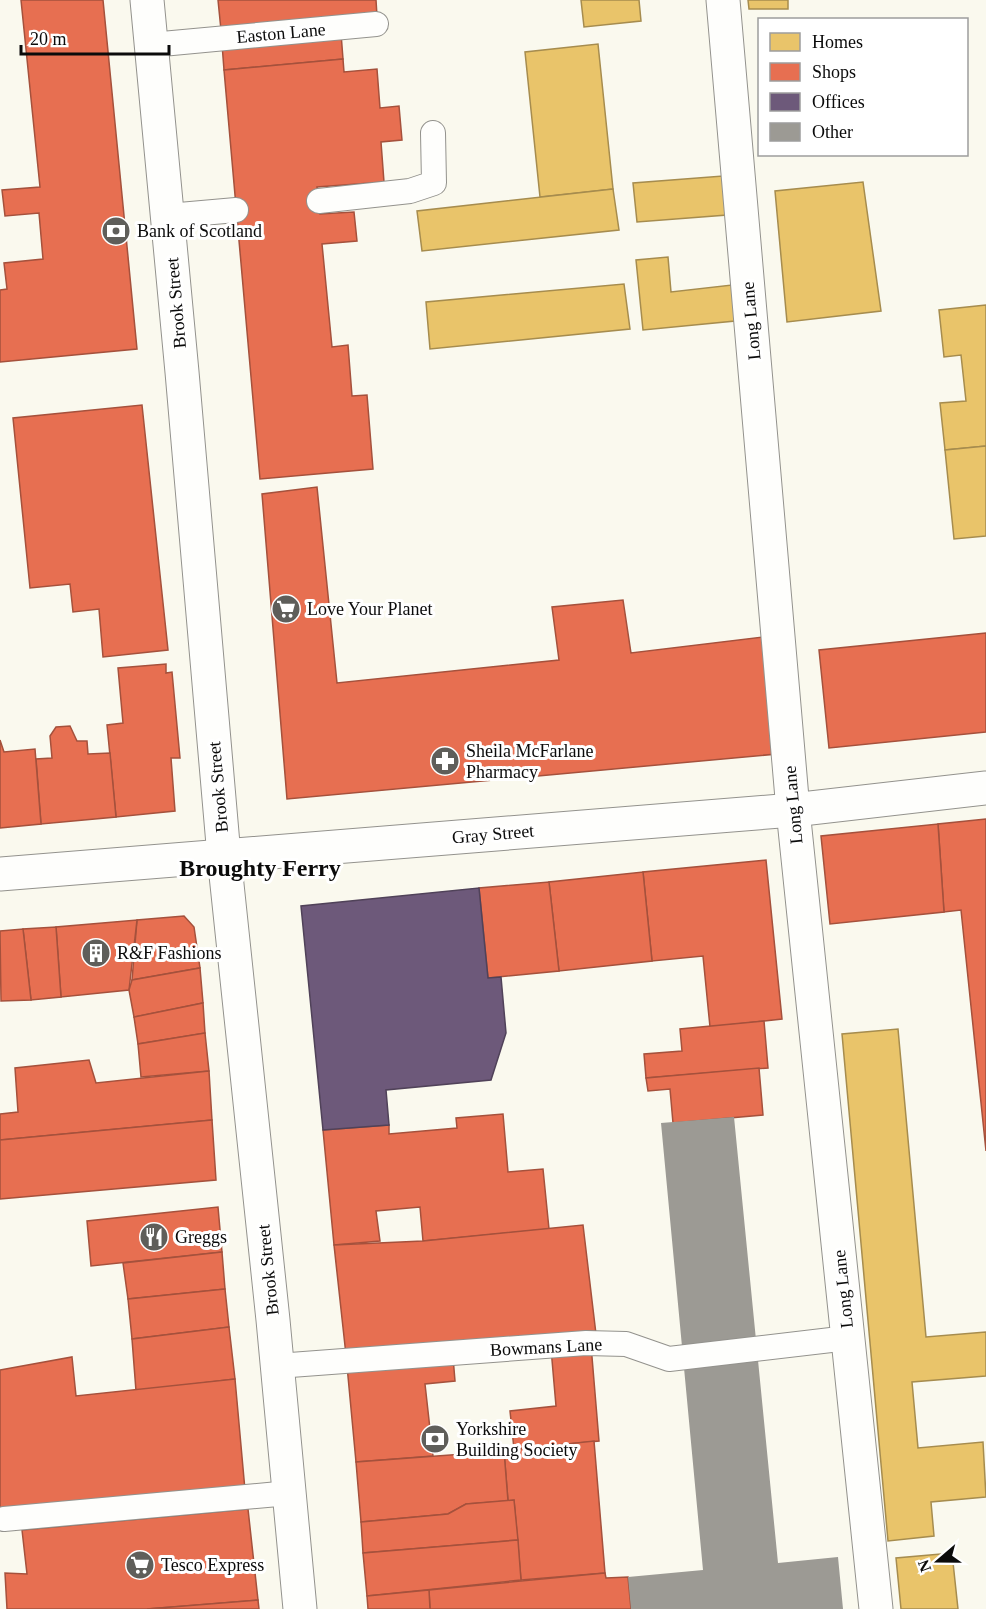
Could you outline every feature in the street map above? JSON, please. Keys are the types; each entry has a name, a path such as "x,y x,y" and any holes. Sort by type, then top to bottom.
{"street":[{"name":"Brook Street","path":"147,0 224,856 300,1609"},
{"name":"Long Lane","path":"723,0 793,810 876,1609"},
{"name":"Gray Street","path":"0,874 793,810 986,788"}],"lane":[{"name":"Easton Lane","path":"151,45 376,24"},
{"path":"319,201 410,191 434,183 433,133"},
{"path":"168,216 236,210"},
{"name":"Bowmans Lane","path":"277,1366 586,1343 626,1344 669,1359 848,1338"},
{"path":"4,1519 289,1493"}],"building: Homes":[{"path":"581,0 639,0 641,21 584,27"},
{"path":"748,0 788,0 788,9 749,9"},
{"path":"598,44 613,189 540,197 525,52"},
{"path":"723,176 727,215 637,222 633,183"},
{"path":"863,182 881,311 787,322 775,191"},
{"path":"613,189 619,230 422,251 417,211"},
{"path":"668,257 671,292 732,285 735,321 643,330 636,260"},
{"path":"624,284 630,329 430,349 426,302"},
{"path":"986,305 986,446 945,450 940,403 966,401 961,355 944,357 939,310"},
{"path":"986,446 986,536 954,539 945,450"},
{"path":"898,1029 926,1337 986,1332 986,1376 912,1382 918,1448 983,1442 986,1497 931,1502 934,1536 888,1541 842,1034"},
{"path":"952,1553 958,1609 901,1609 896,1558"}],"building: Shops":[{"path":"21,0 103,0 137,349 0,362 0,290 7,289 4,263 43,259 39,213 5,216 2,190 40,187"},
{"path":"218,0 376,0 377,16 221,30"},
{"path":"341,33 343,59 224,70 222,44"},
{"path":"343,59 344,72 377,69 380,108 399,106 402,140 381,142 384,182 317,187 320,214 354,212 357,241 322,244 332,347 348,345 352,396 367,395 373,469 260,479 224,70"},
{"path":"142,405 168,650 103,657 99,609 73,612 70,584 30,588 13,418"},
{"path":"317,487 337,683 559,660 552,607 623,600 631,653 763,637 777,754 287,799 262,494"},
{"path":"986,633 986,732 829,748 819,650"},
{"path":"166,664 166,673 172,672 180,758 171,758 175,811 116,817 107,725 123,723 118,668"},
{"path":"70,726 77,741 87,741 88,754 110,753 116,817 41,824 36,759 52,758 50,736 56,727"},
{"path":"0,740 4,752 35,749 41,824 0,828"},
{"path":"986,819 986,1151 961,910 944,912 938,824"},
{"path":"938,824 944,912 830,924 821,836"},
{"path":"766,860 782,1019 710,1027 703,956 652,961 643,872"},
{"path":"643,872 652,961 559,971 549,882"},
{"path":"549,882 559,971 488,978 479,888"},
{"path":"184,916 194,927 200,968 132,980 137,920"},
{"name":"R&F Fashions","path":"137,920 129,990 61,997 56,927"},
{"path":"56,927 61,997 31,1000 23,929"},
{"path":"23,929 31,1000 1,1001 0,931"},
{"path":"200,968 203,1003 134,1017 129,990 132,980"},
{"path":"203,1003 205,1033 138,1044 134,1017"},
{"path":"764,1021 768,1068 646,1078 644,1054 682,1051 680,1029"},
{"path":"205,1033 209,1071 141,1077 138,1044"},
{"path":"89,1060 96,1083 209,1071 212,1120 0,1140 0,1114 18,1112 15,1068"},
{"path":"759,1068 763,1115 673,1123 670,1089 648,1091 646,1078"},
{"path":"503,1114 508,1172 543,1169 549,1229 423,1241 420,1207 376,1211 380,1241 334,1245 323,1130 389,1125 389,1134 457,1128 456,1118"},
{"path":"212,1120 216,1180 0,1199 0,1140"},
{"name":"Greggs","path":"218,1207 222,1252 91,1266 87,1221"},
{"path":"583,1225 596,1334 346,1355 334,1245 423,1241"},
{"path":"222,1252 225,1289 128,1299 123,1263"},
{"path":"225,1289 229,1327 132,1339 128,1299"},
{"path":"229,1327 235,1379 136,1391 132,1339"},
{"path":"590,1333 599,1441 514,1449 510,1411 556,1406 550,1337"},
{"path":"452,1345 455,1381 425,1384 433,1456 356,1462 346,1355"},
{"path":"72,1357 76,1396 235,1379 245,1490 0,1518 0,1370"},
{"path":"594,1441 605,1573 521,1580 514,1500 508,1501 504,1451"},
{"path":"504,1451 508,1501 466,1504 448,1514 361,1522 356,1462"},
{"path":"514,1500 518,1540 363,1553 361,1522 448,1514 466,1504"},
{"name":"Tesco Express","path":"248,1509 258,1600 147,1609 7,1609 5,1573 27,1574 22,1530"},
{"path":"518,1540 521,1580 367,1596 363,1553"},
{"path":"605,1573 606,1578 628,1577 631,1609 430,1609 429,1590"},
{"path":"429,1590 430,1609 368,1609 367,1596"},
{"path":"258,1600 259,1609 147,1609"}],"building: Offices":[{"path":"479,888 488,978 501,977 506,1033 491,1080 386,1090 389,1125 323,1130 301,906"}],"building: Other":[{"path":"734,1117 778,1563 838,1557 843,1609 631,1609 628,1577 703,1570 661,1123"}],"place":[{"name":"Bank of Scotland","path":"116,231"},
{"name":"Love Your Planet","path":"286,609"},
{"name":"Sheila McFarlane Pharmacy","path":"445,761"},
{"name":"R&F Fashions","path":"96,953"},
{"name":"Greggs","path":"154,1237"},
{"name":"Yorkshire Building Society","path":"435,1439"},
{"name":"Tesco Express","path":"140,1565"}],"district":[{"name":"Broughty Ferry","path":"260,868"}]}
